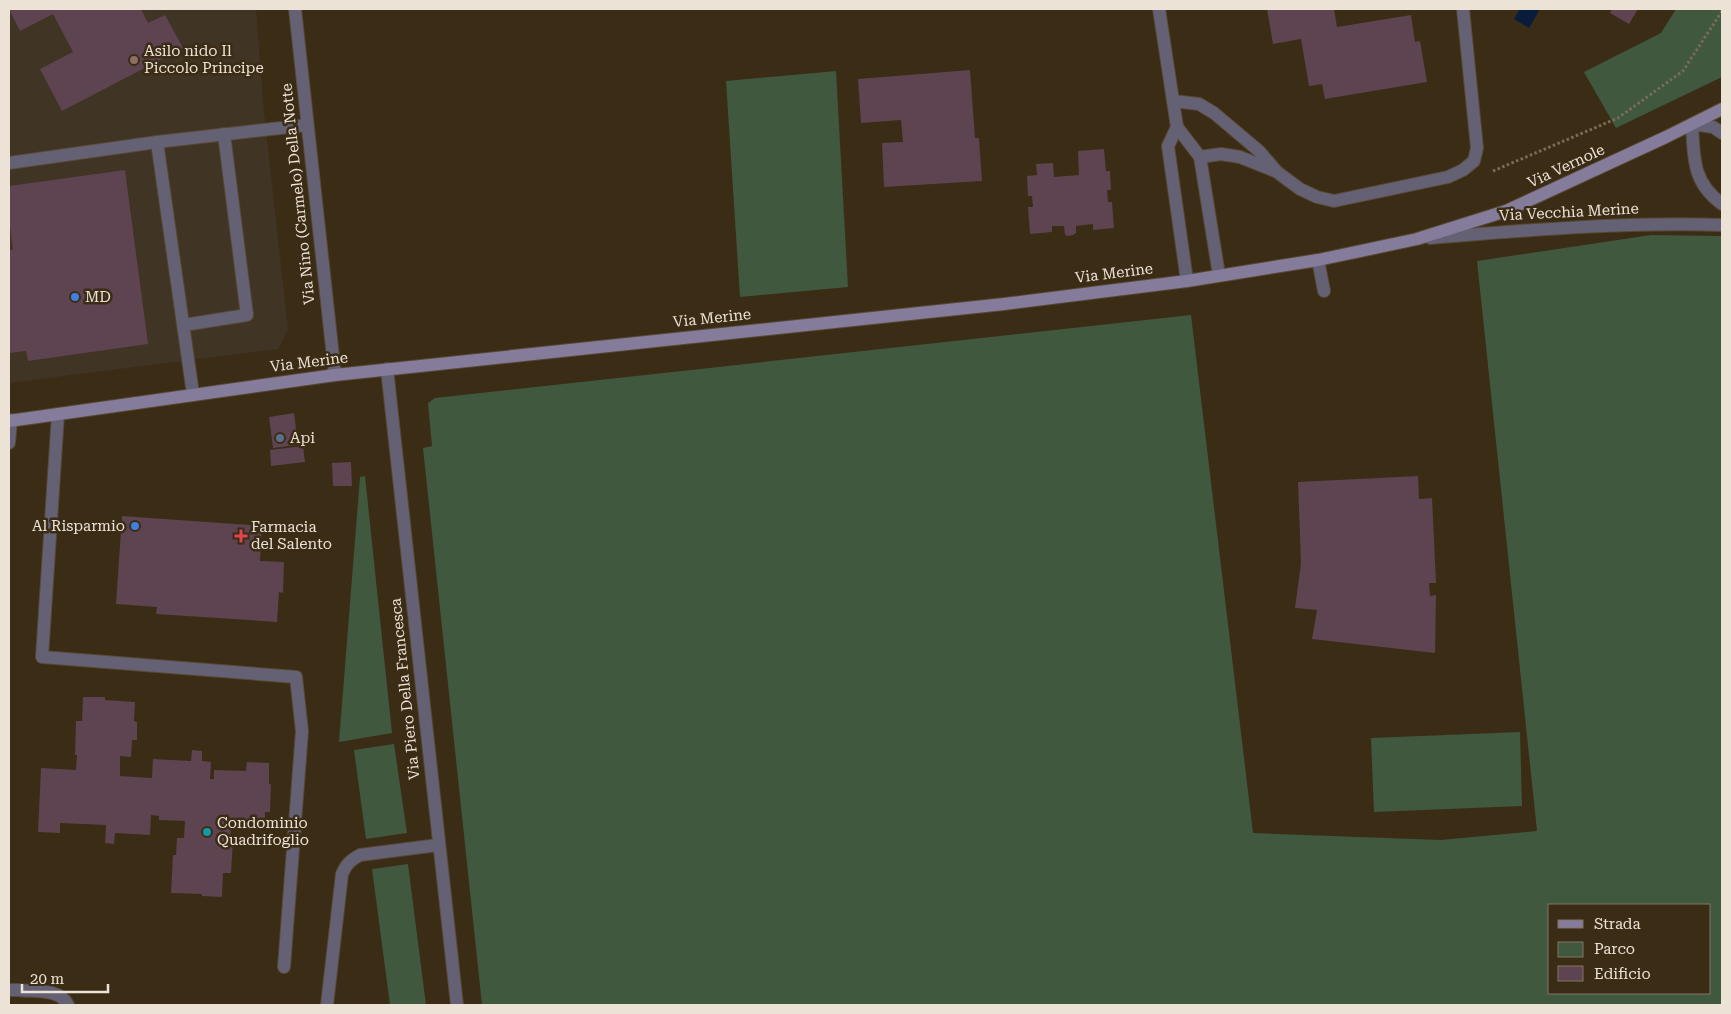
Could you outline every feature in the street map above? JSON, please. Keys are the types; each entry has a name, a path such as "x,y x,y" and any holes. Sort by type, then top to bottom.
{"main road":[{"name":"Via Vernole","path":"1417,239 1506,211 1722,109"},
{"name":"Via Merine","path":"10,420 335,375 1004,304 1186,281 1318,260 1417,239"}],"street":[{"name":"Via Nino (Carmelo) Della Notte","path":"295,9 335,375"},
{"path":"1159,9 1177,127 1200,157 1219,275"},
{"path":"1173,101 1199,104 1214,112 1259,151 1277,172 1300,189 1317,197 1334,201 1448,177 1463,170 1474,161 1477,148 1463,9"},
{"path":"1722,133 1713,127 1692,124 1694,164 1702,185 1722,204"},
{"path":"9,163 157,142 307,125"},
{"path":"1177,127 1168,146 1186,281"},
{"path":"184,325 247,315 224,134"},
{"path":"157,142 194,394"},
{"path":"1200,157 1221,154 1240,157 1277,172"},
{"name":"Via Vecchia Merine","path":"1417,239 1548,228 1662,223 1722,225"},
{"path":"1318,260 1324,291"},
{"name":"Via Piero Della Francesca","path":"387,369 457,1005"},
{"path":"58,414 42,657 296,677 302,731 284,967"},
{"path":"9,442 10,420"},
{"path":"328,1005 342,874 345,867 351,860 360,855 438,845"},
{"path":"14,990 57,993 65,998 68,1005"}],"path":[{"path":"1490,172 1618,118 1683,71 1722,11"}],"shaded area":[{"path":"9,9 256,9 264,112 288,329 278,349 9,383"}],"green space":[{"path":"1676,9 1722,9 1722,77 1616,128 1584,72 1661,33"},
{"path":"836,71 848,287 740,297 726,81"},
{"path":"1651,235 1722,236 1722,1005 482,1005 423,448 432,446 428,403 435,398 1191,315 1253,833 1441,840 1537,831 1477,261"},
{"path":"365,476 392,733 339,742 360,477"},
{"path":"1520,732 1522,806 1374,812 1371,738"},
{"path":"394,744 407,833 366,839 354,750"},
{"path":"408,864 426,1005 390,1005 372,869"}],"water":[{"path":"1520,9 1540,9 1529,28 1514,19"}],"building":[{"path":"9,9 141,9 148,23 165,15 183,48 62,111 40,69 73,52 53,14 20,31"},
{"path":"1267,9 1334,9 1337,27 1411,15 1415,42 1420,41 1427,82 1325,99 1322,84 1309,86 1301,39 1273,44"},
{"path":"1612,9 1638,9 1629,24 1610,13"},
{"path":"970,70 975,138 979,138 982,181 884,187 882,143 903,142 901,120 861,123 858,79"},
{"path":"1104,149 1106,171 1110,171 1111,190 1107,190 1108,202 1112,202 1114,228 1093,230 1093,224 1076,226 1076,233 1068,236 1065,235 1064,226 1052,226 1052,232 1030,234 1028,207 1033,207 1032,196 1028,196 1027,176 1037,175 1036,164 1053,163 1054,177 1079,175 1078,151"},
{"name":"MD","path":"125,170 148,344 28,361 26,351 9,353 9,250 13,250 9,219 9,186"},
{"path":"294,413 298,445 273,448 269,417"},
{"path":"303,446 305,462 271,466 270,450"},
{"path":"351,462 352,486 333,486 332,463"},
{"path":"1418,476 1419,499 1432,498 1436,583 1429,583 1430,596 1436,595 1435,653 1312,639 1317,610 1295,608 1301,563 1298,482"},
{"path":"122,516 262,526 260,561 284,562 283,593 279,592 277,622 156,614 157,607 116,604"},
{"path":"83,697 105,697 105,700 135,702 134,721 137,722 137,740 132,740 131,757 120,756 120,776 152,778 153,759 191,761 192,750 202,751 202,761 211,762 210,779 214,779 214,770 246,771 247,762 269,763 269,784 271,784 270,812 265,812 265,827 231,824 230,840 233,840 231,873 223,873 222,897 171,893 173,855 176,855 177,838 184,838 185,821 159,820 159,816 151,815 150,835 115,833 114,844 105,843 106,825 60,823 60,833 38,832 41,768 76,770 76,721 82,721"}],"place":[{"name":"Asilo nido Il Piccolo Principe","path":"134,60"},
{"name":"MD","path":"75,297"},
{"name":"Api","path":"280,438"},
{"name":"Al Risparmio","path":"135,526"},
{"name":"Farmacia del Salento","path":"241,536"},
{"name":"Condominio Quadrifoglio","path":"207,832"}]}
